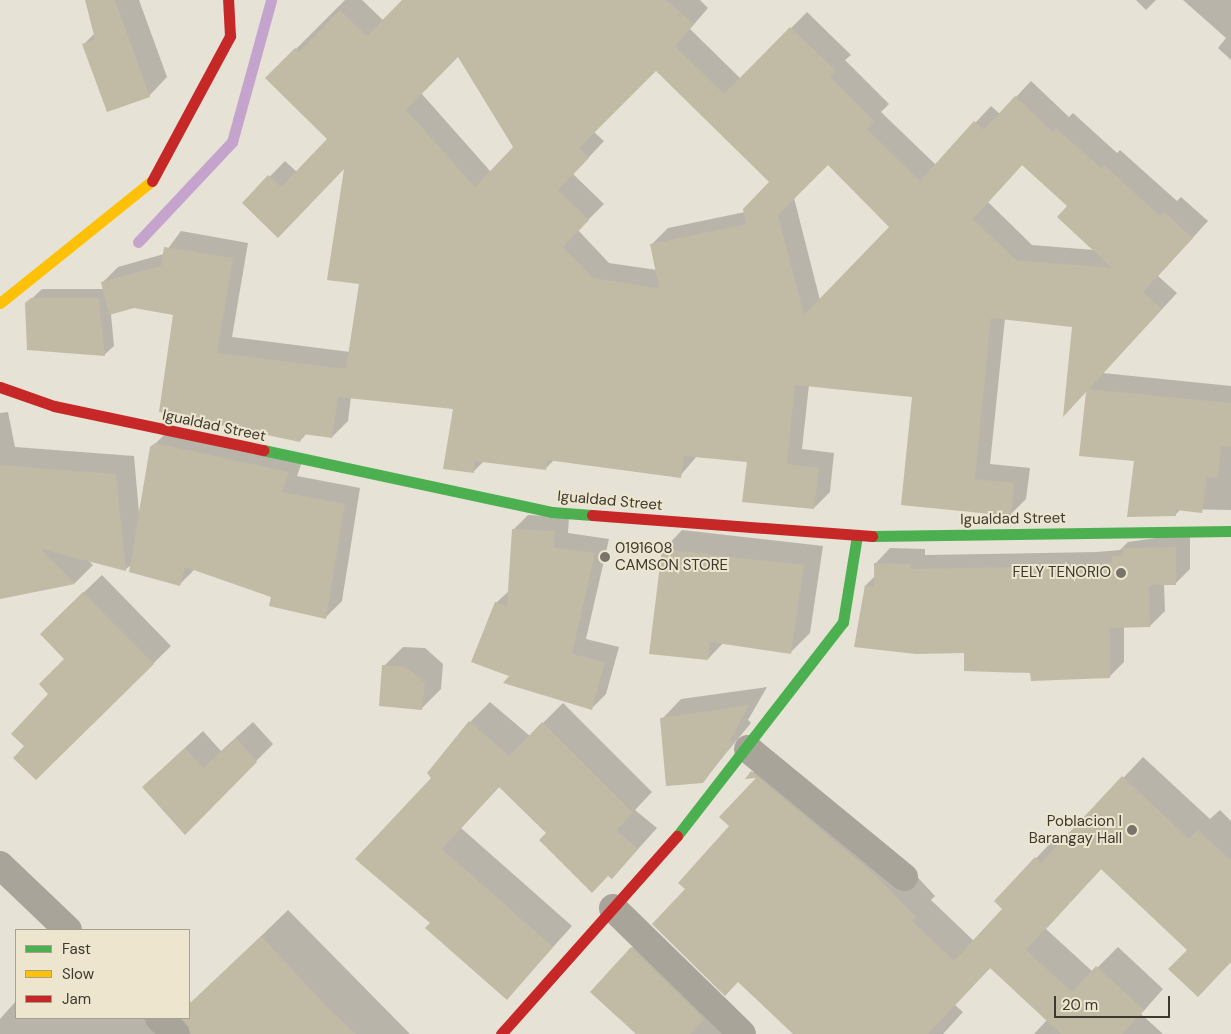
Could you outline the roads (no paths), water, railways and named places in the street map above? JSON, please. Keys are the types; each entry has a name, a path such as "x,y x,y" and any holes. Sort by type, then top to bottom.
{"street":[{"path":"0,304 148,188 230,36 228,0"},
{"name":"Igualdad Street","path":"0,386 54,406 552,512 857,536 1231,531"},
{"path":"501,1034 711,798 844,622 857,536"},
{"path":"748,749 904,877"},
{"path":"0,865 67,929"},
{"path":"614,908 742,1034"},
{"path":"160,1019 176,1034"}],"waterway":[{"path":"138,242 232,142 271,0"}],"place":[{"name":"0191608 CAMSON STORE","path":"605,557"},
{"name":"FELY TENORIO","path":"1121,573"},
{"name":"Poblacion I Barangay Hall","path":"1132,830"}]}
